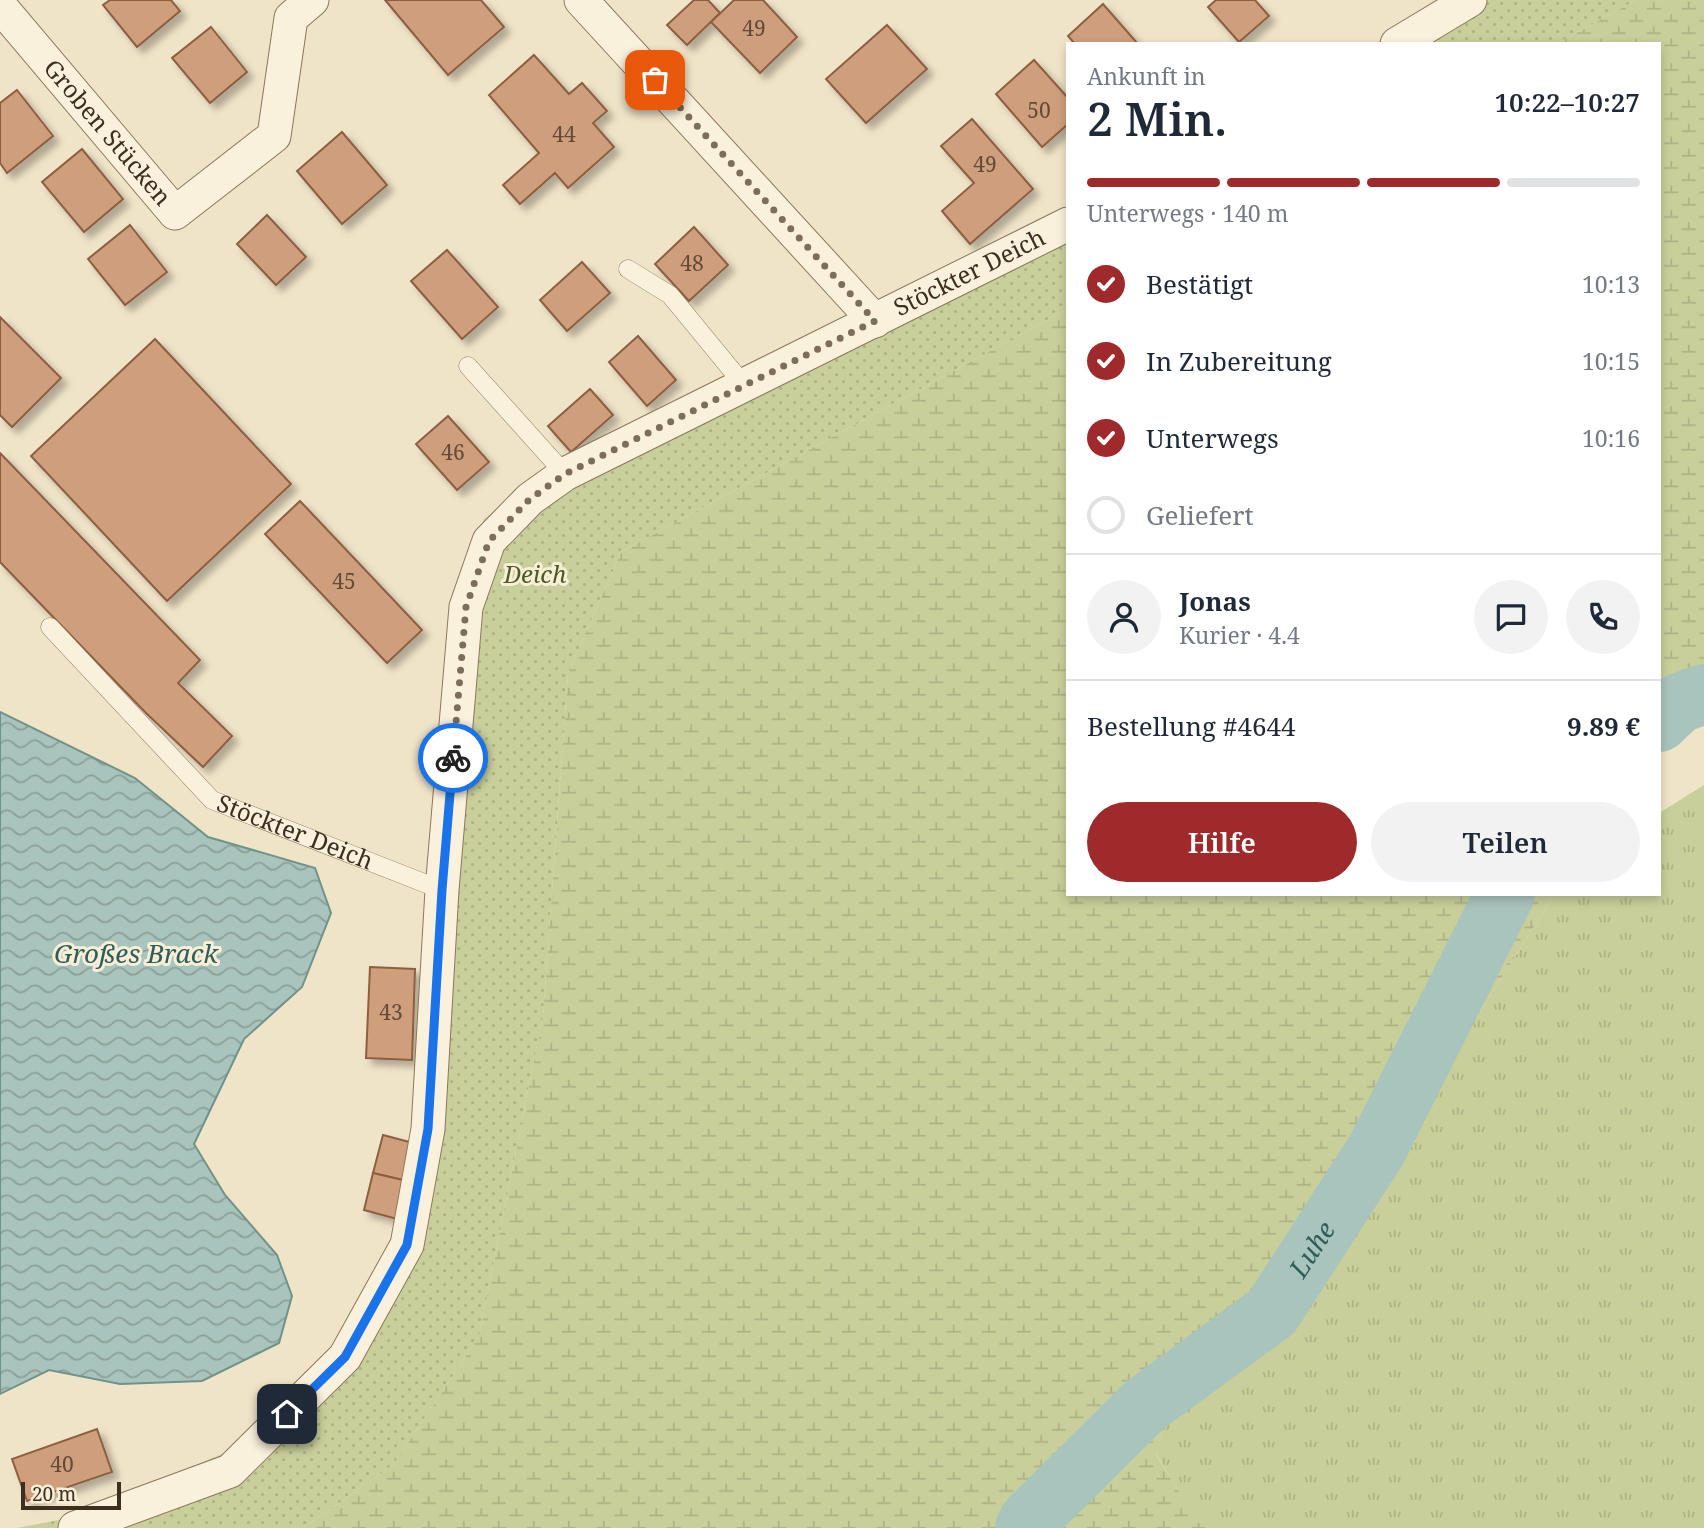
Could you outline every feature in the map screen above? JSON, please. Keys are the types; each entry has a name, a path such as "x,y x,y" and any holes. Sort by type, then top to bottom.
{"street":[{"name":"Groben Stücken","path":"0,5 175,213 274,136 291,18 312,0"},
{"path":"582,0 875,321"},
{"path":"1400,42 1470,0"},
{"name":"Stöckter Deich","path":"75,1528 230,1471 345,1357 407,1245 428,1129 442,890 466,607 489,541 530,499 565,474 1066,225"}],"lane":[{"path":"628,270 670,295 744,385"},
{"path":"468,366 565,474"},
{"name":"Stöckter Deich","path":"50,627 212,800 442,890"}],"green space":[{"path":"1448,0 1636,0 1560,42 1377,42"},
{"path":"1636,0 1704,0 1704,710 1664,716 1661,721 1661,42 1560,42"},
{"name":"Deich","path":"1066,211 1066,310 621,552 568,673 543,1015 479,1336 393,1465 303,1528 17,1528 100,1512 193,1466 246,1444 322,1363 402,1234 421,1139 452,594 484,519 538,478"},
{"path":"1066,310 1066,896 1554,896 1284,1320 1166,1415 1156,1455 1199,1523 1206,1528 303,1528 393,1465 479,1336 543,1015 568,673 621,552"},
{"path":"1704,785 1704,1528 1206,1528 1199,1524 1156,1454 1166,1415 1284,1320 1554,896 1661,896 1661,812"}],"water":[{"name":"Großes Brack","path":"0,712 135,778 208,837 315,868 331,913 302,987 244,1039 194,1144 225,1195 277,1255 292,1296 279,1343 202,1381 120,1384 49,1370 0,1394"}],"building":[{"path":"110,0 171,0 180,11 137,47 103,5"},
{"path":"385,0 481,0 504,27 448,75"},
{"path":"694,0 708,0 720,13 687,45 667,25"},
{"path":"734,0 763,0 797,37 760,73 711,22"},
{"path":"1216,0 1255,0 1269,16 1239,42 1208,7"},
{"path":"1103,4 1136,42 1073,42 1068,36"},
{"path":"887,25 927,69 866,123 826,79"},
{"path":"211,27 247,72 210,103 172,58"},
{"path":"534,55 569,94 582,83 607,111 593,123 614,147 568,188 555,173 520,204 503,185 539,153 489,95"},
{"path":"1034,60 1066,96 1066,126 1042,147 996,94"},
{"path":"17,90 53,136 7,173 0,163 0,103"},
{"path":"972,119 1033,189 970,244 942,211 974,183 941,146"},
{"path":"342,132 387,185 342,224 297,171"},
{"path":"82,149 123,199 84,232 42,182"},
{"path":"267,215 306,257 276,285 237,244"},
{"path":"130,225 167,272 125,305 88,259"},
{"path":"694,227 728,265 689,301 655,264"},
{"path":"447,250 498,307 462,339 411,281"},
{"path":"582,262 610,293 567,331 540,300"},
{"path":"0,317 61,378 12,427 0,415"},
{"path":"638,336 676,380 647,406 609,362"},
{"path":"155,339 291,484 167,601 31,456"},
{"path":"590,389 613,415 571,452 548,426"},
{"path":"448,416 489,462 457,490 416,444"},
{"path":"0,453 200,660 178,683 232,736 203,767 146,713 0,562"},
{"path":"300,501 422,630 387,663 265,534"},
{"path":"370,967 415,969 412,1060 366,1058"},
{"path":"383,1135 417,1144 407,1181 373,1173"},
{"path":"373,1173 407,1181 397,1219 364,1210"},
{"path":"97,1429 112,1472 27,1501 12,1459"}],"waterway":[{"name":"Luhe","path":"1661,720 1679,703 1704,694"},
{"name":"Luhe","path":"1025,1528 1029,1520 1145,1405 1272,1312 1377,1149 1504,896"}],"way so far":[{"path":"453,758 466,607 489,541 530,499 565,474 875,321 655,80"}],"route":[{"path":"287,1414 345,1357 407,1245 428,1129 442,890 453,758"}]}
